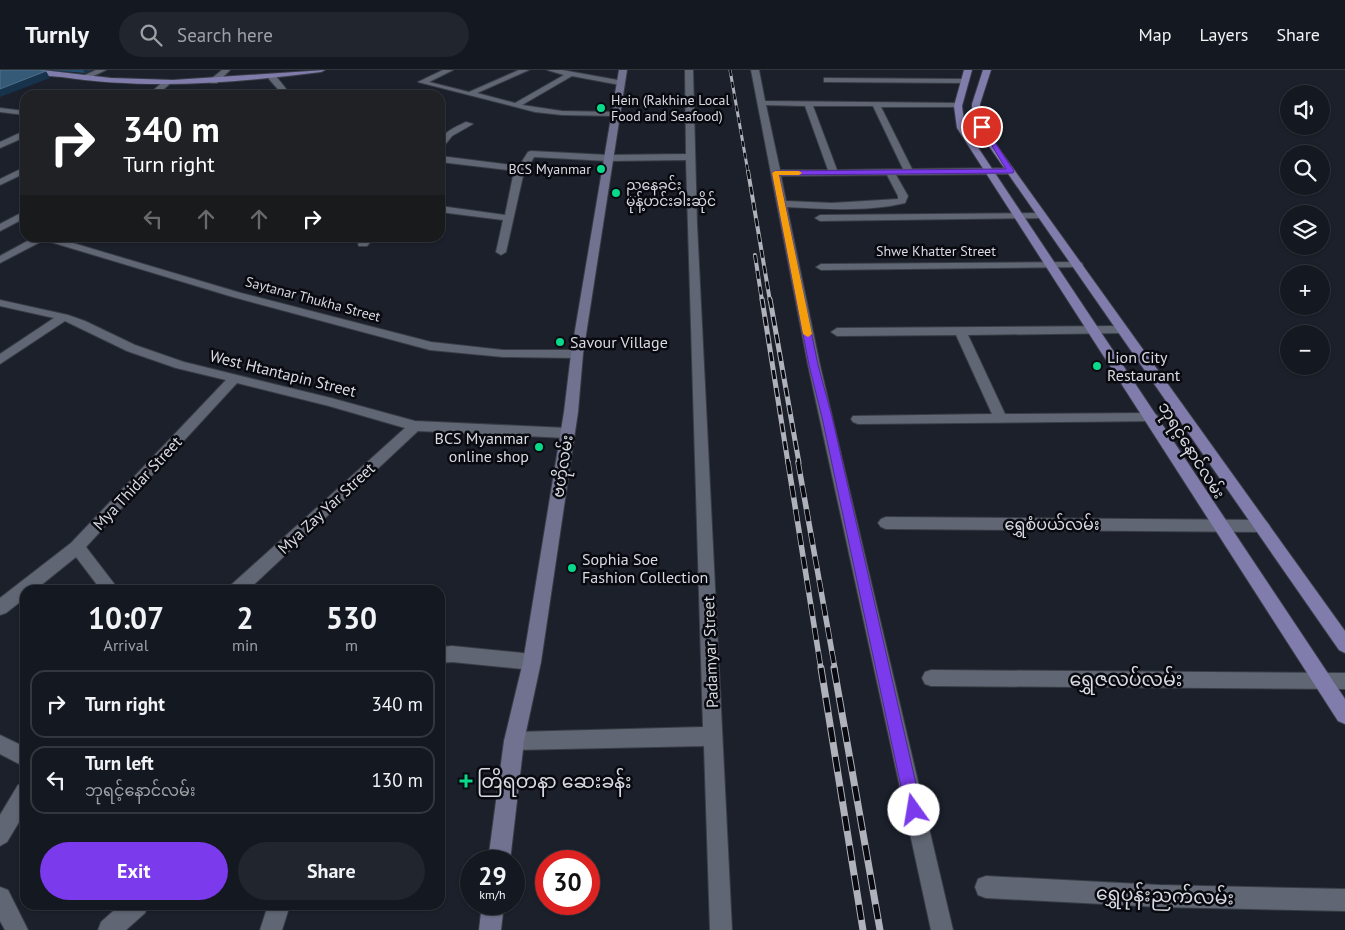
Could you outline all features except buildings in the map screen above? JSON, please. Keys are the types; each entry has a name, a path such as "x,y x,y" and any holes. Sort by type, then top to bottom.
{"main road":[{"path":"28,70 82,78 168,82 272,77 321,70"},
{"name":"ဘုရင့်နောင်လမ်း","path":"987,70 976,104 976,116 988,138 1345,645"},
{"name":"ဗဟိုလမ်း","path":"500,850 514,741 532,662 577,354 621,77"},
{"path":"966,78 982,86"},
{"name":"ဘုရင့်နောင်လမ်း","path":"966,78 957,105 956,115 961,128 1152,418 1219,526 1345,715"},
{"path":"490,930 492,915"}],"street":[{"path":"82,78 102,70"},
{"path":"214,81 226,70"},
{"path":"449,70 422,82 516,105 562,113 616,114"},
{"path":"470,94 525,70"},
{"name":"Padamyar Street","path":"689,70 692,224 721,930"},
{"path":"754,70 814,365 942,930"},
{"path":"823,70 830,88"},
{"path":"556,71 569,75 621,77"},
{"path":"516,105 569,75"},
{"path":"272,77 283,90"},
{"path":"827,80 966,78"},
{"path":"158,90 168,82"},
{"path":"761,103 808,104 834,100 876,104 957,105"},
{"path":"808,104 833,172"},
{"path":"876,104 909,172"},
{"path":"2,112 20,113"},
{"path":"445,139 449,134 469,124"},
{"path":"0,145 20,136"},
{"path":"501,252 518,176 531,154 608,158 692,157"},
{"path":"445,159 522,169"},
{"path":"775,173 1011,171"},
{"path":"0,182 20,172"},
{"path":"781,204 832,206 894,203 902,200 904,196 890,172"},
{"path":"445,210 508,218"},
{"path":"820,218 1042,216"},
{"path":"0,228 20,217"},
{"path":"3,256 32,242"},
{"name":"Saytanar Thukha Street","path":"60,242 237,295 430,346 459,352 506,355 577,354"},
{"name":"Shwe Khatter Street","path":"821,267 1078,266"},
{"name":"West Htantapin Street","path":"0,303 64,317 81,323 131,348 180,365 331,402 415,426 566,433"},
{"path":"0,360 64,317"},
{"path":"837,332 1123,330"},
{"path":"960,331 1000,417"},
{"name":"Mya Thidar Street","path":"29,585 77,547 235,378"},
{"path":"858,419 1000,417 1152,418"},
{"name":"Mya Zay Yar Street","path":"242,585 415,426"},
{"name":"ရွှေစံပယ်လမ်း","path":"886,523 1262,526"},
{"path":"77,547 107,585"},
{"name":"Mya Thidar Street","path":"0,608 20,592"},
{"path":"445,655 532,662"},
{"name":"ရွှေဇလပ်လမ်း","path":"931,678 1345,680"},
{"path":"514,741 713,736"},
{"path":"0,744 20,754"},
{"path":"0,835 20,801"},
{"name":"ရွှေပုန်းညက်လမ်း","path":"986,887 1160,896 1345,900"},
{"path":"0,898 17,930"},
{"path":"109,930 131,910"},
{"path":"271,930 277,910"}],"railway":[{"path":"730,70 748,172"},
{"path":"748,171 770,301"},
{"path":"755,255 762,301"},
{"path":"762,299 788,463"},
{"path":"770,299 799,463"},
{"path":"788,462 821,669"},
{"path":"798,462 835,669"},
{"path":"821,668 863,930"},
{"path":"834,668 880,930"}],"slow traffic":[{"path":"799,173 775,173 781,204 786,218 788,239 808,334"}],"place":[{"name":"Hein (Rakhine Local Food and Seafood)","path":"601,108"},
{"name":"BCS Myanmar","path":"601,169"},
{"name":"ညနေခင်း မုန့်ဟင်းခါးဆိုင်","path":"616,193"},
{"name":"Savour Village","path":"560,342"},
{"name":"Lion City Restaurant","path":"1097,366"},
{"name":"BCS Myanmar online shop","path":"539,447"},
{"name":"Sophia Soe Fashion Collection","path":"572,568"},
{"name":"တြိရတနာ ဆေးခန်း","path":"466,781"}],"route":[{"path":"914,810 814,365 788,239 786,218 781,204 775,173 1011,171 982,127"}]}
